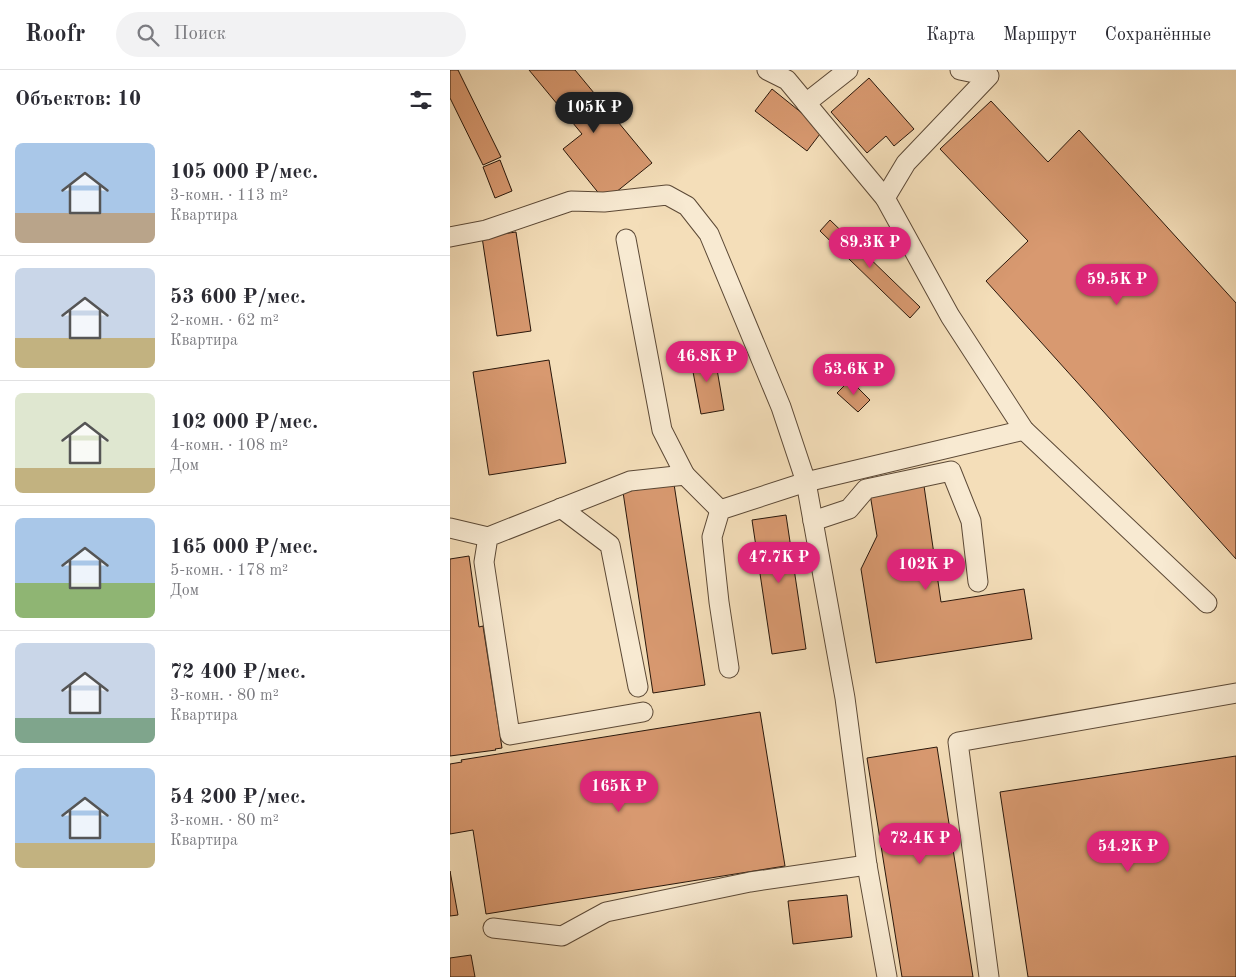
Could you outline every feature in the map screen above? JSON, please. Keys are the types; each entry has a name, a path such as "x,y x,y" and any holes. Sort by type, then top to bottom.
{"lane":[{"path":"767,70 787,80 886,198 950,316 1024,430 1206,603"},
{"path":"806,103 848,70"},
{"path":"886,198 906,162 988,76 960,70"},
{"path":"450,237 486,230 571,201 604,202 667,195 687,206 709,234 782,407 806,482 845,698 867,865 887,977"},
{"path":"626,239 662,430 685,475 720,510"},
{"path":"720,510 806,482 1024,430"},
{"path":"812,521 849,510 866,488 951,471 971,521 978,582"},
{"path":"450,528 488,537 630,481 685,475"},
{"path":"560,508 610,545 638,687"},
{"path":"720,510 712,537 729,668"},
{"path":"488,537 484,562 510,735 642,712"},
{"path":"989,977 958,742 1236,693"},
{"path":"493,928 562,936 606,912 750,882 867,865"}],"building":[{"path":"450,70 458,70 501,157 483,165 450,98"},
{"path":"529,70 575,70 652,163 605,201 563,149 582,134"},
{"path":"869,78 914,129 894,146 886,136 867,153 831,112"},
{"path":"772,89 823,130 807,151 755,111"},
{"path":"991,101 1048,162 1079,130 1236,303 1236,559 986,281 1028,241 940,149"},
{"path":"500,160 512,191 495,198 483,167"},
{"path":"830,220 920,307 910,318 820,231"},
{"path":"516,232 531,331 497,336 482,237"},
{"path":"714,352 724,410 701,414 690,356"},
{"path":"549,360 566,463 489,475 473,372"},
{"path":"850,380 870,400 858,412 837,393"},
{"path":"674,484 705,685 653,693 623,492"},
{"path":"924,486 941,602 1024,589 1032,639 876,663 861,569 877,536 870,494"},
{"path":"786,515 806,649 772,654 752,520"},
{"path":"469,556 479,627 483,626 502,748 450,756 450,559"},
{"path":"760,712 785,866 486,914 473,830 450,834 450,764 462,762 461,760"},
{"path":"937,747 973,977 902,977 867,758"},
{"path":"1236,756 1236,977 1028,977 1000,792"},
{"path":"450,871 458,915 450,916"},
{"path":"847,895 852,937 793,944 788,901"},
{"path":"471,955 475,977 450,977 450,958"}]}
